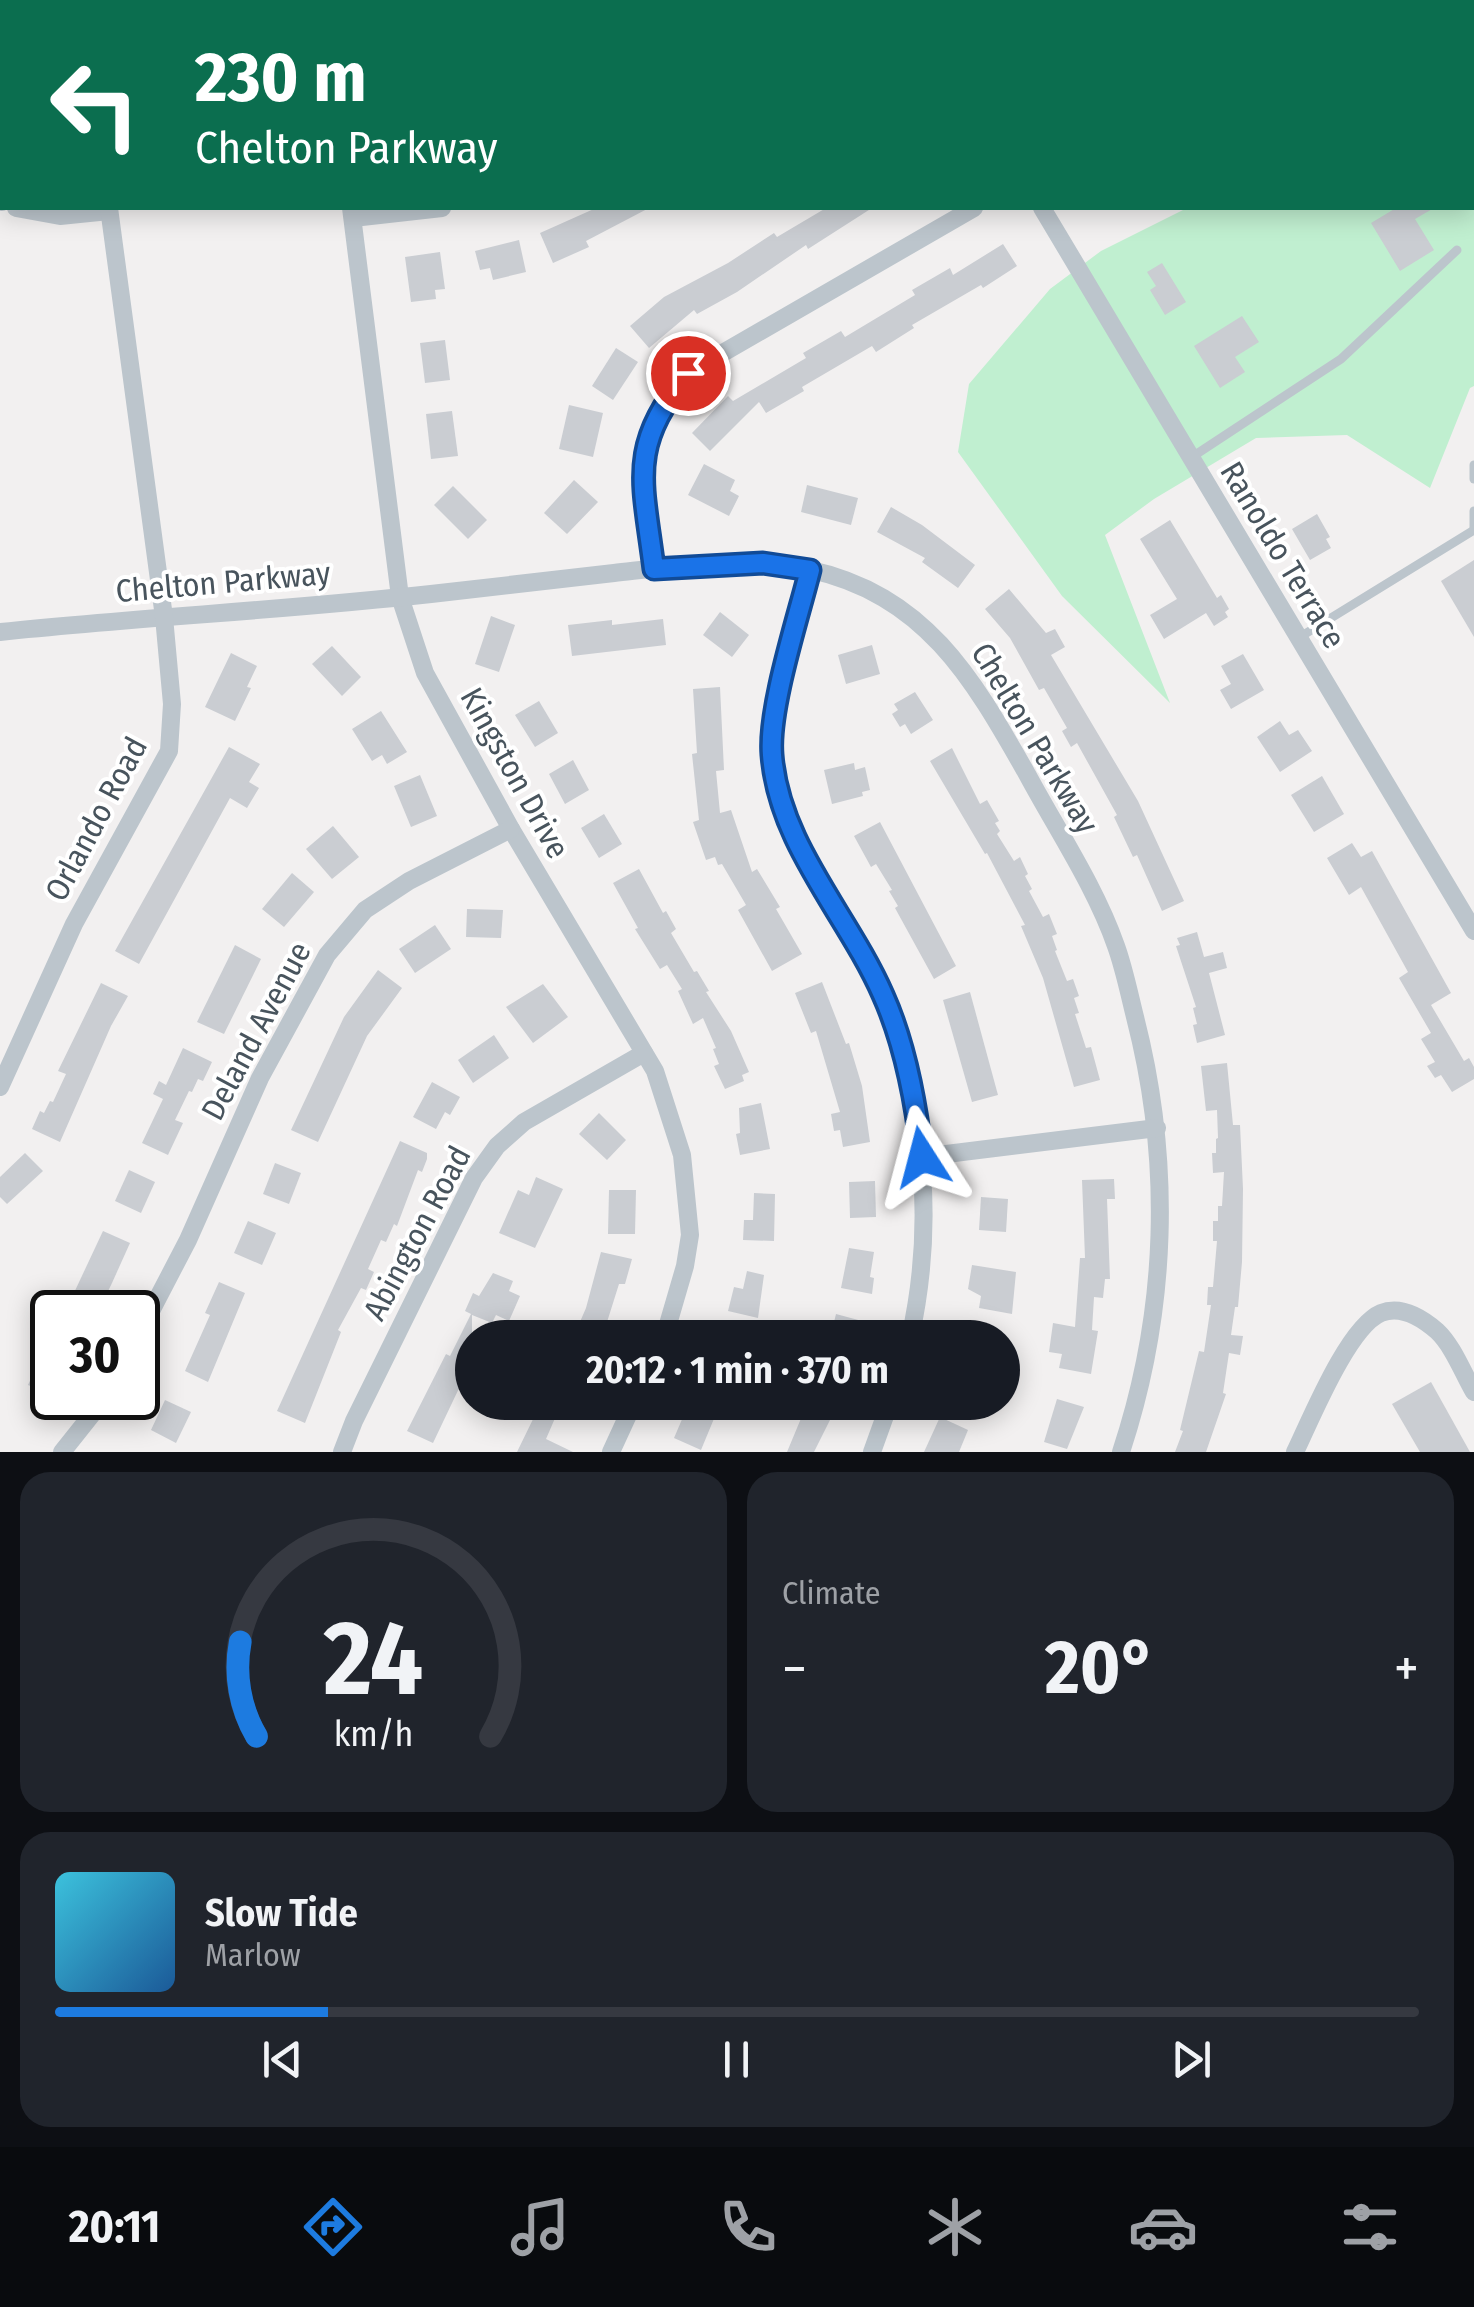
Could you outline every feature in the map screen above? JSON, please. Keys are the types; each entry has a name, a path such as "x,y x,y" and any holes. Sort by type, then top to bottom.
{"street":[{"path":"27,210 60,216 109,210"},
{"name":"Orlando Road","path":"0,1087 74,924 169,751 172,704 164,617 109,210"},
{"path":"352,213 406,210"},
{"path":"654,569 644,457 654,420 688,373 971,210"},
{"name":"Ranoldo Terrace","path":"1043,210 1474,932"},
{"name":"Kingston Drive","path":"352,213 400,598 425,673 510,830 644,1053 670,1110 689,1195 688,1250 669,1320"},
{"name":"Chelton Parkway","path":"0,632 400,598 654,569 763,563 810,570 872,592 904,611 958,660 980,694 1096,899 1117,947 1148,1068 1157,1128 1162,1228 1136,1408 1121,1452"},
{"path":"810,570 773,724 772,756 779,797 790,829 882,994 910,1084 922,1157 925,1240 914,1320"},
{"name":"Deland Avenue","path":"160,1294 260,1078 327,955 365,910 409,882 510,830"},
{"name":"Abington Road","path":"342,1452 474,1178 497,1146 524,1122 644,1053"},
{"path":"922,1157 1157,1128"},
{"path":"1295,1452 1342,1358 1364,1325 1383,1312 1409,1312 1440,1333 1474,1392"},
{"path":"62,1452 87,1420"},
{"path":"611,1452 626,1420"},
{"path":"872,1452 884,1420"}],"lane":[{"path":"1190,459 1341,359 1457,250"},
{"path":"1474,465 1474,479"},
{"path":"1298,638 1474,530 1474,511"}],"green space":[{"path":"1183,210 1474,210 1474,386 1430,488 1347,435 1256,438 1154,499 1105,535 1170,703 1062,596 958,452 969,384 1050,289 1101,251"}],"building":[{"path":"592,210 645,210 586,241 589,247 553,263 540,233"},
{"path":"823,210 869,210 808,249 806,245 737,292 697,314 694,310 649,348 630,326 664,297 774,233 777,237"},
{"path":"1393,210 1431,210 1415,219 1434,250 1400,271 1371,223"},
{"path":"519,240 526,272 493,280 490,268 480,270 475,251"},
{"path":"1003,244 1017,266 983,288 981,285 912,325 914,328 876,352 872,346 766,413 759,402 710,451 692,433 728,396 733,401 806,358 803,353 841,331 845,337 915,295 912,290 950,268 953,275"},
{"path":"440,252 445,289 435,290 436,299 411,302 405,257"},
{"path":"1162,263 1186,302 1165,315 1150,290 1156,286 1147,272"},
{"path":"1242,316 1259,342 1235,357 1245,372 1220,388 1194,346"},
{"path":"445,340 450,380 425,383 420,343"},
{"path":"616,348 638,362 613,400 592,386"},
{"path":"569,405 603,413 593,457 559,449"},
{"path":"452,411 458,456 431,459 426,414"},
{"path":"704,464 735,480 730,491 739,496 729,516 688,495"},
{"path":"574,480 598,502 567,534 544,513"},
{"path":"807,485 858,498 851,525 801,512"},
{"path":"453,486 487,520 468,539 434,505"},
{"path":"891,507 975,565 958,588 922,562 925,558 877,532"},
{"path":"1317,514 1330,537 1326,539 1331,548 1310,560 1292,529"},
{"path":"1170,520 1217,598 1221,595 1229,609 1225,612 1228,617 1214,626 1206,613 1164,639 1150,615 1177,599 1140,539"},
{"path":"1474,560 1474,637 1441,581"},
{"path":"1009,589 1046,633 1055,629 1065,647 1051,655 1138,801 1184,901 1162,911 1137,855 1133,857 1114,817 1117,815 1077,743 1071,747 1062,731 1067,728 1044,688 1039,690 1010,638 985,609"},
{"path":"720,612 749,635 732,657 703,635"},
{"path":"491,616 515,625 499,672 475,664"},
{"path":"663,619 666,645 572,656 568,625"},
{"path":"872,645 880,674 846,684 838,655"},
{"path":"332,646 361,677 342,696 312,664"},
{"path":"231,653 257,666 235,721 205,707"},
{"path":"1243,654 1264,690 1231,709 1220,690 1231,684 1221,666"},
{"path":"720,687 724,770 716,771 720,813 731,810 752,872 757,869 802,954 772,971 738,910 746,905 722,864 718,865 715,857 706,860 693,822 699,820 692,754 697,753 693,689"},
{"path":"915,692 933,720 911,734 905,724 900,727 892,714 898,710 894,704"},
{"path":"539,701 558,733 535,747 515,715"},
{"path":"381,711 407,752 387,764 382,755 372,761 352,729"},
{"path":"1280,721 1289,735 1298,730 1312,751 1280,772 1257,737"},
{"path":"229,747 260,764 249,782 259,788 247,808 230,798 139,964 115,951"},
{"path":"952,748 980,804 987,800 999,821 995,823 1000,831 997,834 1014,861 1020,857 1032,889 1029,891 1043,917 1049,914 1057,934 1052,936 1055,951 1067,981 1073,979 1079,996 1074,998 1079,1013 1075,1014 1086,1048 1091,1047 1100,1080 1074,1087 1043,978 1021,926 1025,925 987,853 930,761"},
{"path":"573,760 589,790 565,804 549,774"},
{"path":"854,763 855,770 865,767 870,790 862,792 863,796 832,804 824,770"},
{"path":"420,775 437,816 411,827 394,786"},
{"path":"1322,776 1344,814 1314,832 1291,795"},
{"path":"604,814 622,844 599,858 581,828"},
{"path":"880,822 956,966 934,979 895,908 898,906 889,891 892,890 876,864 871,867 854,836"},
{"path":"333,826 359,857 332,879 306,849"},
{"path":"1352,843 1361,857 1372,851 1451,993 1431,1005 1464,1061 1469,1058 1474,1067 1474,1079 1452,1092 1441,1075 1435,1078 1427,1066 1435,1062 1421,1039 1431,1033 1399,978 1408,972 1361,887 1349,895 1327,858"},
{"path":"639,869 676,929 671,933 731,1031 749,1072 742,1075 744,1081 725,1089 714,1066 719,1064 713,1049 716,1048 703,1018 693,1024 678,991 682,989 667,965 660,969 635,929 638,928 613,883"},
{"path":"292,873 314,892 284,927 262,909"},
{"path":"467,909 503,910 501,938 466,937"},
{"path":"435,925 451,949 415,973 399,949"},
{"path":"1197,932 1204,957 1223,952 1227,968 1209,973 1225,1035 1197,1043 1193,1025 1197,1024 1193,1008 1196,1007 1176,946 1180,945 1177,938"},
{"path":"235,945 261,959 224,1034 197,1022"},
{"path":"378,970 402,988 367,1036 318,1142 291,1130 344,1017"},
{"path":"822,982 846,1044 849,1043 862,1086 870,1142 843,1147 840,1130 834,1131 831,1114 840,1112 816,1031 811,1033 795,993"},
{"path":"101,983 128,996 60,1142 32,1129 40,1111 44,1113 53,1102 66,1074 58,1071"},
{"path":"543,984 568,1017 533,1043 506,1007"},
{"path":"970,992 998,1095 972,1102 943,1000"},
{"path":"494,1035 509,1058 473,1083 458,1060"},
{"path":"183,1048 212,1062 203,1081 198,1079 189,1091 175,1120 183,1123 168,1155 142,1143 163,1099 153,1094 159,1081 166,1085"},
{"path":"1227,1063 1233,1125 1240,1125 1243,1189 1242,1262 1231,1335 1243,1336 1240,1355 1229,1353 1223,1393 1226,1394 1206,1452 1175,1452 1199,1351 1204,1352 1211,1305 1207,1305 1208,1287 1213,1287 1217,1241 1213,1241 1213,1221 1218,1221 1218,1206 1222,1206 1224,1172 1213,1173 1217,1110 1206,1111 1201,1066"},
{"path":"432,1082 460,1097 436,1129 413,1117"},
{"path":"761,1103 770,1149 740,1155 736,1134 740,1133 739,1108"},
{"path":"599,1113 626,1140 607,1160 579,1134"},
{"path":"400,1141 427,1153 427,1159 422,1172 418,1170 397,1226 394,1224 386,1242 381,1240 368,1269 374,1272 366,1290 361,1288 338,1330 341,1332 305,1423 277,1411"},
{"path":"25,1153 43,1171 7,1204 0,1197 0,1177"},
{"path":"275,1163 301,1173 289,1204 263,1194"},
{"path":"129,1170 155,1182 141,1213 115,1201"},
{"path":"536,1177 563,1189 535,1248 499,1233 518,1190 529,1195"},
{"path":"1114,1179 1115,1199 1107,1199 1110,1279 1105,1279 1103,1298 1094,1297 1092,1330 1098,1331 1091,1374 1059,1368 1062,1354 1049,1352 1053,1323 1075,1327 1080,1258 1085,1258 1082,1180"},
{"path":"875,1181 876,1217 850,1218 849,1182"},
{"path":"609,1190 636,1190 635,1234 608,1234"},
{"path":"754,1193 775,1194 774,1241 743,1240 744,1220 753,1220"},
{"path":"981,1197 1008,1199 1006,1232 979,1230"},
{"path":"248,1221 276,1233 262,1265 234,1253"},
{"path":"103,1231 130,1243 109,1290 75,1290"},
{"path":"849,1248 874,1252 872,1294 841,1288"},
{"path":"601,1252 632,1259 608,1320 581,1320"},
{"path":"972,1265 1016,1272 1012,1314 979,1308 981,1296 968,1289"},
{"path":"747,1271 764,1275 758,1318 728,1311 734,1287 743,1289"},
{"path":"493,1273 513,1281 509,1291 520,1296 509,1320 496,1315 494,1320 484,1320 472,1315 472,1320 468,1320 471,1314 465,1311 473,1293 479,1296"},
{"path":"219,1282 245,1293 208,1382 185,1371 210,1315 205,1313"},
{"path":"836,1314 858,1320 834,1320"},
{"path":"455,1346 455,1397 433,1443 407,1431 446,1354 450,1356"},
{"path":"1431,1382 1470,1452 1420,1452 1392,1404"},
{"path":"1057,1399 1084,1407 1067,1449 1044,1442"},
{"path":"165,1400 191,1412 176,1443 151,1430 156,1420 160,1420"},
{"path":"533,1420 554,1420 546,1439 573,1452 517,1452"},
{"path":"682,1420 713,1420 701,1450 674,1438"},
{"path":"800,1420 830,1420 814,1452 787,1452"},
{"path":"939,1420 968,1430 959,1452 924,1452"}],"route":[{"path":"688,373 654,420 644,457 654,569 763,563 810,570 773,724 772,756 779,797 790,829 882,994 910,1084 922,1157"}]}
